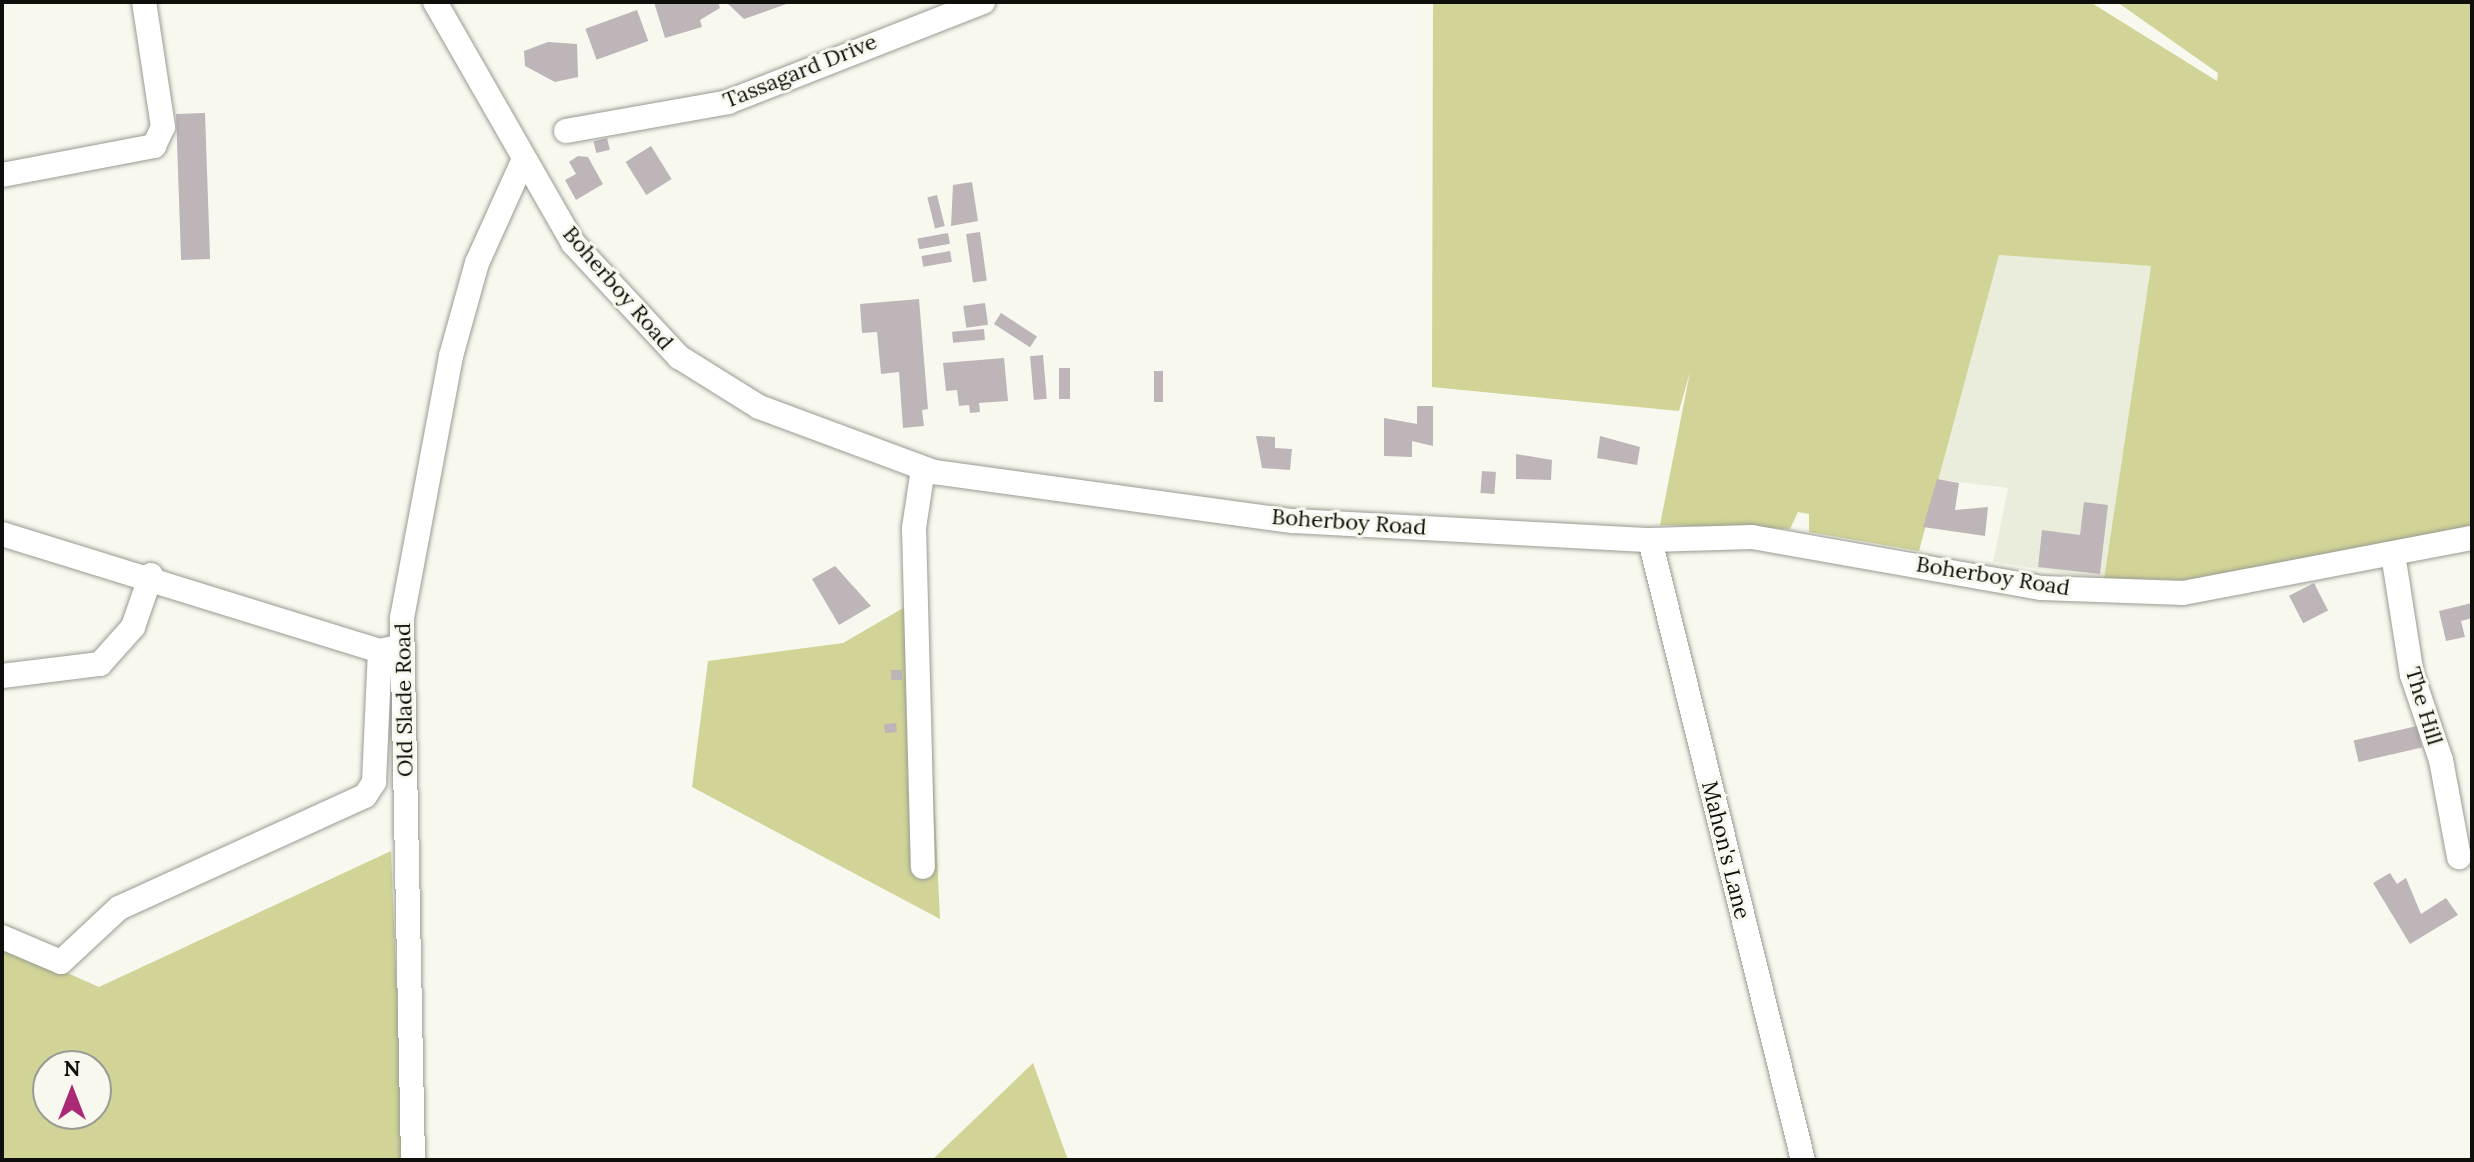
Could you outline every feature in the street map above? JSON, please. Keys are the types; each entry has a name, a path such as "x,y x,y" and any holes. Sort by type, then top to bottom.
{"street":[{"path":"2,175 154,146 163,127 144,2"},
{"name":"Boherboy Road","path":"435,2 523,161 573,243 679,357 759,407 923,469 1012,488 1294,521 1650,540 1752,537 2041,588 2183,593 2472,538"},
{"name":"Tassagard Drive","path":"566,131 728,102 983,2"},
{"name":"Old Slade Road","path":"413,1160 392,648 402,618 451,356 477,263 523,161"},
{"path":"923,469 914,528 923,867"},
{"path":"2,534 151,575 392,648 374,782 365,796 119,908 61,962 2,937"},
{"name":"Mahon's Lane","path":"1650,540 1803,1160"},
{"name":"The Hill","path":"2393,554 2412,675 2441,760 2459,857"},
{"path":"2,676 100,664 133,627 151,575"}],"shaded area":[{"path":"1999,255 2151,266 2104,579 1993,562 2008,488 1934,479"}],"green space":[{"path":"1433,2 2090,2 2217,81 2218,73 2117,2 2472,2 2472,528 2185,580 2104,579 2151,266 1999,255 1919,551 1809,532 1809,514 1798,512 1790,529 1660,525 1690,372 1679,411 1432,387"},
{"path":"925,605 940,919 692,787 708,661 843,643 905,607"},
{"path":"391,851 404,1160 2,1160 2,944 99,987"},
{"path":"1033,1063 1068,1160 932,1160"}],"building":[{"path":"654,2 718,2 720,8 700,20 702,27 665,38"},
{"path":"726,2 792,2 744,19"},
{"path":"637,10 648,41 597,60 585,29"},
{"path":"548,42 577,44 578,77 555,82 525,66 524,51"},
{"path":"205,113 210,259 181,260 176,114"},
{"path":"607,138 610,150 596,153 593,141"},
{"path":"651,146 672,179 646,195 626,162"},
{"path":"578,156 588,157 603,184 576,200 565,180 576,174 569,162"},
{"path":"972,182 978,221 951,226 953,185"},
{"path":"937,195 945,226 935,228 927,197"},
{"path":"980,232 987,281 973,282 966,234"},
{"path":"948,233 950,244 919,249 917,238"},
{"path":"950,251 952,262 923,267 921,256"},
{"path":"919,299 928,409 922,410 924,426 903,428 899,372 881,374 877,332 862,333 860,304"},
{"path":"985,303 988,325 966,328 963,306"},
{"path":"1001,313 1037,336 1030,347 994,324"},
{"path":"984,329 985,340 953,343 952,332"},
{"path":"1043,355 1047,399 1034,400 1030,356"},
{"path":"1004,358 1008,401 979,403 980,412 970,413 969,405 959,406 957,390 946,391 943,363"},
{"path":"1059,368 1070,368 1070,399 1059,399"},
{"path":"1154,371 1163,371 1163,402 1154,402"},
{"path":"1417,406 1433,406 1433,446 1412,441 1412,457 1384,456 1384,418 1417,424"},
{"path":"1256,436 1275,437 1275,448 1292,449 1290,470 1262,468"},
{"path":"1600,436 1640,447 1637,465 1597,458"},
{"path":"1516,454 1552,460 1551,480 1516,479"},
{"path":"1482,471 1496,472 1494,494 1480,493"},
{"path":"1937,479 1959,483 1955,510 1988,507 1985,536 1923,527"},
{"path":"2084,502 2108,505 2100,574 2038,567 2042,530 2080,535"},
{"path":"835,566 871,606 839,625 812,579"},
{"path":"2314,583 2328,611 2303,623 2289,596"},
{"path":"2472,603 2472,618 2461,621 2465,637 2446,641 2439,611"},
{"path":"891,670 902,670 902,680 891,680"},
{"path":"896,723 897,732 885,733 884,724"},
{"path":"2417,726 2422,747 2359,762 2354,741"},
{"path":"2390,873 2397,884 2406,878 2421,914 2446,898 2458,915 2410,944 2373,883"}]}
